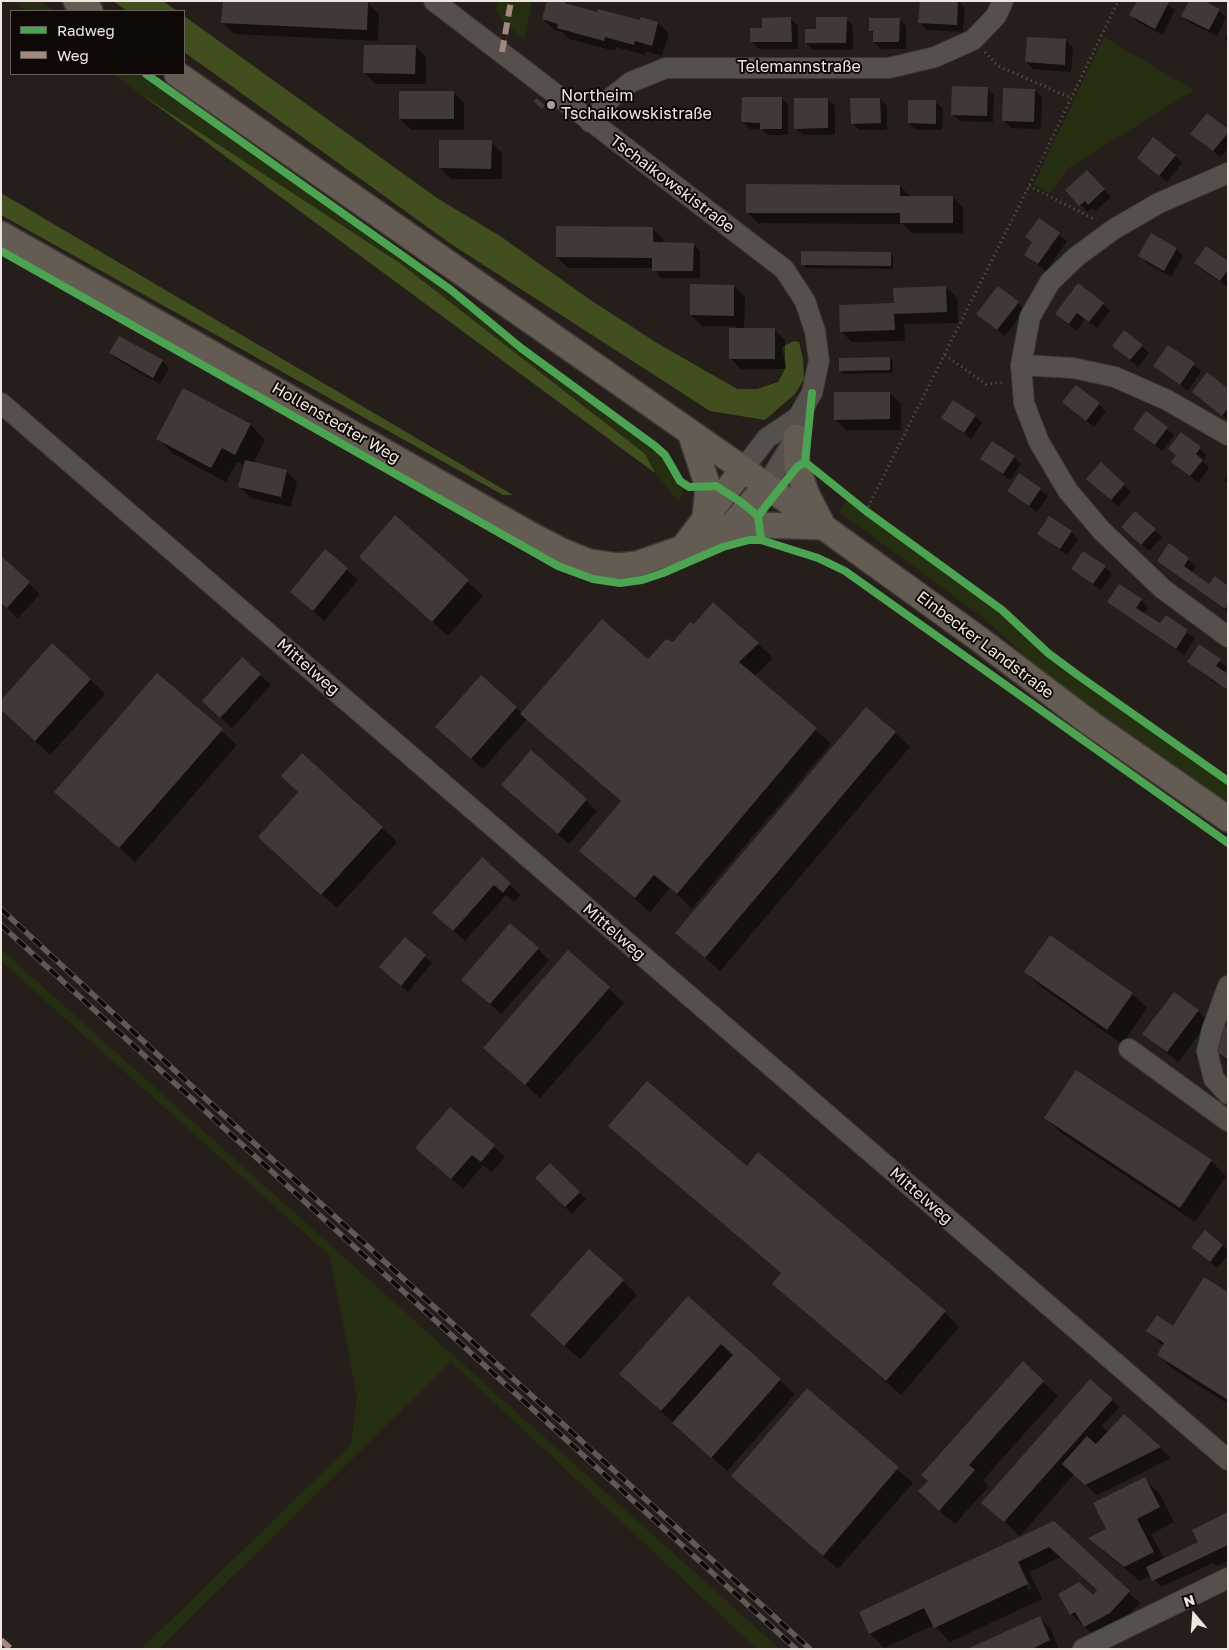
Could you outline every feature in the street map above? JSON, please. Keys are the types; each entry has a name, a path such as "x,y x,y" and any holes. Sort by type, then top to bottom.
{"main road":[{"path":"76,1 89,10"},
{"name":"Einbecker Landstraße","path":"178,75 743,469 979,639 1090,723 1228,819"},
{"name":"Hollenstedter Weg","path":"2,237 560,550 589,562 618,566 637,564 682,549 711,527"},
{"path":"797,427 796,467 806,495 824,527"},
{"path":"690,432 708,487 711,527"},
{"path":"711,527 743,469"},
{"path":"711,527 733,524 766,486"},
{"path":"711,527 760,525 824,527"}],"street":[{"name":"Tschaikowskistraße","path":"434,1 784,269 805,300 815,330 819,361 812,393 797,427 766,486"},
{"name":"Telemannstraße","path":"590,122 612,97 631,82 666,68 889,68 935,57 972,40 996,16 1003,1"},
{"path":"1228,173 1158,203 1114,229 1076,256 1050,282 1030,317 1021,372 1024,403 1039,442 1068,491 1102,531 1163,589 1228,637"},
{"path":"1021,372 1073,368 1115,377 1167,400 1228,435"},
{"name":"Mittelweg","path":"1,403 1228,1460"},
{"name":"Tschaikowskistraße","path":"743,469 767,438 797,427"},
{"path":"1228,986 1212,1030 1208,1051 1214,1080 1228,1094"},
{"path":"1129,1050 1228,1121"},
{"path":"1083,1649 1228,1578"}],"path":[{"path":"866,511 1029,186 1118,1"},
{"path":"972,40 998,66 1071,98"},
{"path":"1029,186 1114,229"},
{"path":"945,354 986,384 1021,372"},
{"path":"858,505 874,517"}],"green space":[{"path":"13,1 40,1 53,10 26,10"},
{"path":"113,1 163,1 176,10 126,10"},
{"path":"497,1 532,1 524,41 496,12"},
{"path":"185,17 437,198 500,236 589,299 657,343 737,389 757,389 778,382 786,367 782,347 794,341 799,342 803,359 804,379 795,394 765,420 710,411 451,244 185,53"},
{"path":"1104,37 1194,90 1067,169 1050,193 1034,184"},
{"path":"114,75 143,75 450,294 540,365 657,452 669,472 685,489 678,501 655,473"},
{"path":"141,94 401,264 645,454 655,473"},
{"path":"1,193 513,495 503,495 1,215"},
{"path":"847,500 993,607 1054,663 1228,785 1228,804 1131,740 1038,668 986,620 838,511"},
{"path":"1,949 780,1649 757,1649 451,1362 159,1649 141,1649 351,1445 357,1398 330,1256 1,961"}],"building":[{"path":"223,1 368,2 367,30 221,23"},
{"path":"547,1 565,1 565,3 597,12 598,9 640,20 641,17 658,22 652,46 635,41 634,45 605,37 604,41 557,28 558,24 542,19"},
{"path":"920,1 958,1 957,25 918,23"},
{"path":"1137,1 1169,2 1155,29 1129,15"},
{"path":"1189,1 1204,1 1220,9 1209,30 1181,16"},
{"path":"791,17 792,42 750,42 750,28 762,28 762,18"},
{"path":"816,17 847,17 846,43 805,43 805,29 816,29"},
{"path":"869,18 900,18 899,42 873,42 873,31 869,31"},
{"path":"1027,37 1066,39 1065,65 1025,62"},
{"path":"364,45 416,45 415,74 363,73"},
{"path":"952,86 988,87 987,116 951,115"},
{"path":"1003,88 1035,89 1034,122 1002,121"},
{"path":"399,91 454,91 454,119 399,119"},
{"path":"742,97 782,97 782,129 760,129 760,123 741,122"},
{"path":"536,98 545,105 542,109 534,102"},
{"path":"794,98 828,98 828,128 794,129"},
{"path":"850,98 880,98 881,123 851,124"},
{"path":"908,100 936,100 936,124 908,123"},
{"path":"1207,113 1228,129 1228,133 1213,151 1190,134"},
{"path":"1153,137 1176,155 1159,176 1137,158"},
{"path":"439,140 492,140 491,169 439,168"},
{"path":"1087,170 1105,189 1088,205 1085,201 1079,206 1065,190"},
{"path":"746,184 900,185 900,196 953,196 953,223 900,223 900,213 746,213"},
{"path":"1039,218 1060,233 1038,264 1024,255 1032,242 1025,237"},
{"path":"556,226 653,227 653,242 694,243 693,271 652,271 652,258 556,257"},
{"path":"1151,233 1177,248 1164,271 1138,256"},
{"path":"1206,246 1228,261 1228,270 1220,281 1194,263"},
{"path":"801,251 891,252 891,266 801,265"},
{"path":"1078,283 1104,303 1089,322 1077,313 1069,324 1055,314"},
{"path":"690,284 734,285 734,316 690,315"},
{"path":"946,286 947,312 894,314 895,330 840,332 839,305 894,303 893,288"},
{"path":"998,286 1019,302 997,330 976,314"},
{"path":"729,328 775,328 775,359 729,359"},
{"path":"1124,330 1143,345 1130,360 1112,346"},
{"path":"119,336 163,360 153,378 109,353"},
{"path":"1168,345 1195,363 1180,385 1153,366"},
{"path":"890,357 890,370 839,371 839,358"},
{"path":"1207,372 1226,387 1228,385 1228,408 1222,416 1192,392"},
{"path":"1076,385 1100,403 1086,421 1062,402"},
{"path":"183,388 251,424 235,455 222,448 211,468 156,439"},
{"path":"834,392 890,392 890,419 834,420"},
{"path":"953,400 976,415 964,433 941,418"},
{"path":"1146,411 1168,427 1155,445 1133,429"},
{"path":"1181,432 1201,447 1196,454 1203,460 1190,476 1171,462 1176,455 1168,449"},
{"path":"992,441 1015,456 1003,474 980,459"},
{"path":"245,460 287,470 281,497 238,487"},
{"path":"1101,462 1125,484 1111,500 1086,479"},
{"path":"1019,473 1041,488 1029,506 1007,491"},
{"path":"1135,511 1156,529 1141,545 1121,527"},
{"path":"395,515 469,580 432,622 359,557"},
{"path":"1049,516 1072,531 1060,549 1037,534"},
{"path":"1169,543 1189,558 1184,566 1209,584 1215,576 1228,586 1228,605 1225,609 1157,561"},
{"path":"325,549 348,568 313,611 290,592"},
{"path":"1083,551 1106,566 1093,584 1071,569"},
{"path":"1,556 30,582 7,608 1,603"},
{"path":"1119,584 1142,599 1136,608 1160,623 1166,615 1188,630 1176,649 1107,602"},
{"path":"713,602 759,643 739,662 817,728 677,894 654,875 635,898 579,851 621,801 520,714 602,619 648,659 666,639 673,642 690,622 694,624"},
{"path":"52,643 91,679 35,741 1,710 1,700"},
{"path":"1199,644 1221,659 1216,666 1228,674 1228,690 1187,662"},
{"path":"242,657 261,674 220,718 202,701"},
{"path":"157,673 223,729 119,848 54,792"},
{"path":"481,675 517,707 471,759 435,727"},
{"path":"866,707 896,732 705,958 675,933"},
{"path":"531,750 587,799 558,834 501,785"},
{"path":"302,753 383,827 321,895 258,837 298,792 281,776"},
{"path":"482,857 511,883 503,893 494,885 453,931 432,913"},
{"path":"510,923 539,948 490,1004 461,980"},
{"path":"1050,935 1133,993 1107,1030 1024,972"},
{"path":"405,937 426,955 401,986 379,967"},
{"path":"568,950 610,987 525,1085 483,1048"},
{"path":"1174,992 1199,1010 1167,1052 1142,1034"},
{"path":"1228,1023 1228,1060 1210,1047"},
{"path":"1076,1070 1212,1160 1180,1208 1044,1118"},
{"path":"647,1081 747,1166 758,1152 946,1311 886,1381 772,1284 781,1273 608,1126"},
{"path":"450,1107 495,1145 481,1162 472,1155 451,1179 415,1148"},
{"path":"550,1163 580,1192 565,1207 535,1178"},
{"path":"1205,1230 1223,1245 1210,1262 1191,1247"},
{"path":"589,1249 624,1280 564,1346 530,1315"},
{"path":"1204,1277 1228,1292 1228,1400 1157,1355 1164,1343 1146,1331 1157,1315 1173,1326"},
{"path":"688,1296 781,1379 711,1458 672,1423 733,1355 721,1344 661,1411 619,1374"},
{"path":"1023,1361 1044,1381 969,1465 975,1470 939,1511 918,1491 928,1481 921,1475"},
{"path":"1090,1379 1113,1399 1004,1522 981,1503"},
{"path":"807,1388 899,1467 823,1556 731,1476"},
{"path":"1124,1414 1161,1447 1085,1485 1062,1464 1087,1436 1096,1444"},
{"path":"1145,1477 1160,1507 1137,1519 1154,1552 1124,1567 1088,1538 1106,1529 1093,1503"},
{"path":"1228,1512 1228,1545 1152,1581 1146,1567 1198,1542 1192,1530"},
{"path":"1054,1521 1130,1591 1110,1613 1084,1627 1075,1612 1070,1615 1058,1594 1079,1582 1093,1595 1097,1590 1049,1547 1018,1562 1028,1584 934,1628 924,1608 869,1634 859,1612"},
{"path":"1040,1616 1050,1640 1032,1649 967,1649"}],"railway":[{"path":"1,909 184,1079 810,1649"},
{"path":"1,925 796,1649"}],"marked path":[{"path":"502,52 511,1"},
{"path":"1,1640 11,1649"}],"cycle path":[{"path":"147,75 451,290 521,348 655,446 665,455 680,481 689,487 716,486 741,502 758,516 761,540"},
{"path":"1,251 558,566 593,579 620,583 642,580 663,573 723,547 749,540 761,540 818,558 845,571 1228,843"},
{"path":"812,393 805,462 866,511 1002,610 1048,653 1228,781"},
{"path":"758,516 797,467 805,462"}],"place":[{"name":"Northeim Tschaikowskistraße","path":"551,105"}]}
